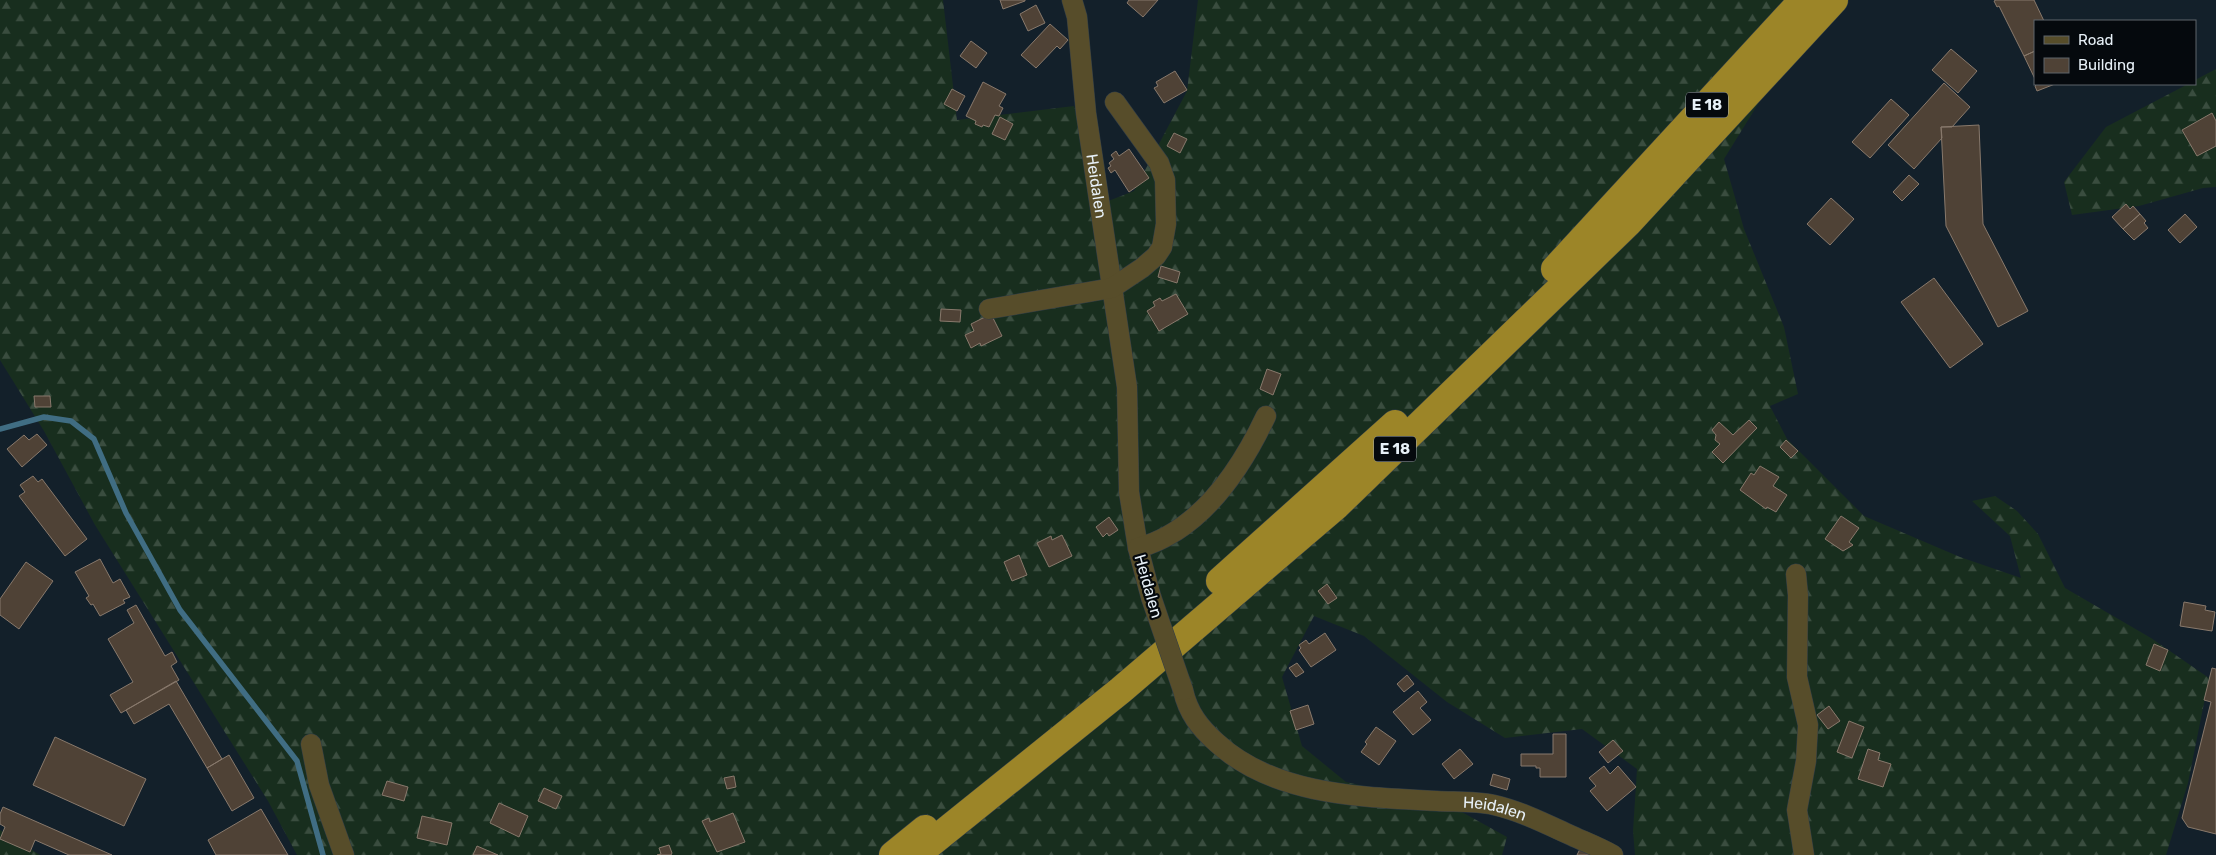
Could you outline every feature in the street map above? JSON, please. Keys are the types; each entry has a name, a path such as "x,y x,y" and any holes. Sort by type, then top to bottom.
{"highway":[{"name":"E 18","path":"893,855 1111,677 1458,366 1560,265 1803,0"},
{"name":"E 18","path":"916,855 1121,690 1337,505 1628,224 1834,0"}],"street":[{"name":"Heidalen","path":"1072,0 1077,17 1086,113 1127,387 1129,492 1138,548 1151,597 1183,690 1186,705 1200,728 1233,758 1254,770 1302,786 1382,798 1493,804 1526,814 1613,855"},
{"path":"989,309 1112,288 1156,256 1164,241 1166,224 1165,180 1159,163 1115,102"},
{"path":"1138,548 1172,534 1194,519 1230,479 1253,444 1266,416"},
{"path":"1796,574 1798,596 1797,677 1808,725 1806,761 1797,810 1804,855"},
{"path":"311,744 319,785 344,855"}],"green space":[{"path":"0,0 943,0 957,120 1074,106 1098,195 1103,203 1134,191 1187,91 1198,0 1831,0 1779,70 1724,159 1744,229 1784,327 1798,394 1770,406 1787,439 1864,516 1960,557 2021,578 2010,536 1972,501 1995,496 2017,511 2038,534 2065,588 2151,638 2209,678 2188,783 2166,855 1635,855 1633,831 1637,769 1582,729 1505,738 1447,702 1364,636 1314,616 1282,677 1302,746 1346,782 1451,806 1507,837 1502,855 297,855 268,801 95,525 44,431 0,360"},
{"path":"2216,69 2216,187 2203,188 2139,206 2072,215 2064,182 2106,127 2186,85 2196,85 2196,79"},
{"path":"0,830 40,855 0,855"}],"building":[{"path":"1000,0 1025,0 1025,1 1003,9"},
{"path":"1129,0 1158,0 1143,17 1127,3"},
{"path":"2034,0 2044,20 2034,20 2034,51 2024,56 1999,6 1997,7 1994,1"},
{"path":"1036,5 1045,23 1028,31 1020,14"},
{"path":"1050,24 1068,40 1060,49 1057,46 1036,68 1021,55"},
{"path":"971,41 987,53 976,68 960,56"},
{"path":"1951,49 1977,71 1958,93 1932,70"},
{"path":"2034,51 2034,77 2024,56"},
{"path":"1175,71 1187,90 1164,103 1154,88 1158,86 1156,82"},
{"path":"983,82 1006,94 999,106 1003,108 999,116 995,115 989,127 975,124 976,121 966,116"},
{"path":"1944,83 1970,107 1952,127 1941,127 1942,138 1914,169 1888,145"},
{"path":"2036,85 2052,85 2037,91"},
{"path":"952,89 965,96 957,111 944,104"},
{"path":"1891,99 1909,115 1870,158 1852,142"},
{"path":"2212,113 2216,121 2216,146 2197,156 2182,130"},
{"path":"1000,117 1013,124 1005,140 992,134"},
{"path":"1979,125 1983,224 2028,311 1998,327 1946,226 1941,127"},
{"path":"1174,133 1187,139 1180,153 1167,146"},
{"path":"1129,149 1149,178 1129,192 1115,170 1111,173 1108,168 1111,166 1109,163 1114,159 1111,155 1116,151 1119,156"},
{"path":"1909,175 1919,184 1902,201 1893,192"},
{"path":"1831,198 1854,219 1830,245 1807,224"},
{"path":"2126,204 2130,209 2133,206 2140,214 2123,229 2112,217"},
{"path":"2140,214 2146,221 2144,223 2148,228 2134,240 2123,229"},
{"path":"2185,214 2197,227 2180,243 2168,230"},
{"path":"1161,266 1180,272 1177,283 1158,277"},
{"path":"1934,278 1983,344 1950,368 1901,302"},
{"path":"1176,294 1188,314 1159,331 1147,311 1155,306 1153,302 1160,298 1162,301"},
{"path":"941,309 961,310 960,322 940,321"},
{"path":"991,314 1002,336 981,346 980,343 971,348 965,335 974,331 971,324"},
{"path":"1267,369 1281,374 1273,395 1260,389"},
{"path":"34,396 50,396 51,407 35,407"},
{"path":"1749,420 1757,428 1723,463 1712,452 1720,444 1715,440 1716,435 1712,430 1719,422 1733,435"},
{"path":"37,434 47,445 22,467 7,449 24,435 29,440"},
{"path":"1786,440 1798,451 1791,458 1780,447"},
{"path":"1760,466 1779,477 1773,486 1787,495 1776,512 1767,507 1766,509 1740,490 1751,473 1754,475"},
{"path":"33,476 38,482 42,479 87,539 65,556 19,496 25,492 20,485"},
{"path":"1841,516 1859,528 1849,542 1853,545 1843,551 1825,539"},
{"path":"1109,517 1118,530 1109,536 1107,533 1103,537 1096,527"},
{"path":"1062,535 1072,556 1049,567 1037,543 1051,536 1052,540"},
{"path":"1019,555 1027,575 1012,581 1004,562"},
{"path":"100,559 113,583 120,579 130,597 123,600 125,603 100,616 93,604 91,605 86,598 89,596 75,572"},
{"path":"26,562 53,581 19,629 0,615 0,599"},
{"path":"1327,584 1337,598 1328,604 1318,591"},
{"path":"2184,602 2206,606 2205,610 2215,612 2212,631 2180,626"},
{"path":"136,605 165,656 172,652 177,662 171,666 179,680 121,713 110,695 133,682 108,639 134,623 127,610"},
{"path":"1325,633 1336,650 1311,667 1299,650 1301,648 1299,645 1306,640 1309,644"},
{"path":"2154,644 2168,650 2160,671 2146,665"},
{"path":"1297,663 1304,672 1296,677 1289,668"},
{"path":"2212,668 2216,669 2216,834 2188,827 2182,818 2211,702 2204,700"},
{"path":"1407,675 1414,684 1404,692 1397,684"},
{"path":"176,681 222,759 207,768 169,704 134,724 126,710"},
{"path":"1418,691 1427,702 1420,708 1431,720 1413,735 1393,712"},
{"path":"1308,705 1314,724 1296,730 1290,711"},
{"path":"1829,706 1840,721 1828,729 1817,715"},
{"path":"1849,721 1864,727 1852,758 1837,752"},
{"path":"1376,727 1396,741 1379,765 1361,752 1367,744 1365,742"},
{"path":"1553,734 1566,734 1566,777 1540,777 1540,768 1536,768 1536,766 1521,766 1521,754 1553,754"},
{"path":"55,737 146,779 124,826 33,785"},
{"path":"1613,740 1623,751 1608,763 1599,752"},
{"path":"1460,749 1473,764 1454,779 1442,764"},
{"path":"1868,749 1880,753 1878,760 1891,764 1883,787 1858,779"},
{"path":"229,755 254,798 232,811 207,768"},
{"path":"1604,766 1610,774 1618,766 1636,787 1607,811 1590,791 1596,786 1589,778"},
{"path":"1493,774 1510,779 1507,790 1490,785"},
{"path":"734,776 736,787 727,789 724,778"},
{"path":"387,781 408,787 404,801 382,795"},
{"path":"544,788 562,796 556,809 538,801"},
{"path":"499,803 528,816 519,837 490,823"},
{"path":"3,807 112,855 69,855 35,840 30,852 0,839 5,827 0,824 0,814"},
{"path":"261,809 288,855 216,855 208,840"},
{"path":"733,813 745,842 717,852 702,821 709,818 710,822"},
{"path":"422,816 452,823 447,845 417,838"},
{"path":"669,845 671,855 657,855 661,854 659,848"},
{"path":"477,846 498,855 473,855"},
{"path":"1581,847 1595,855 1577,855"}],"waterway":[{"path":"0,429 44,417 71,421 94,439 126,513 180,610 297,761 323,855"}]}
